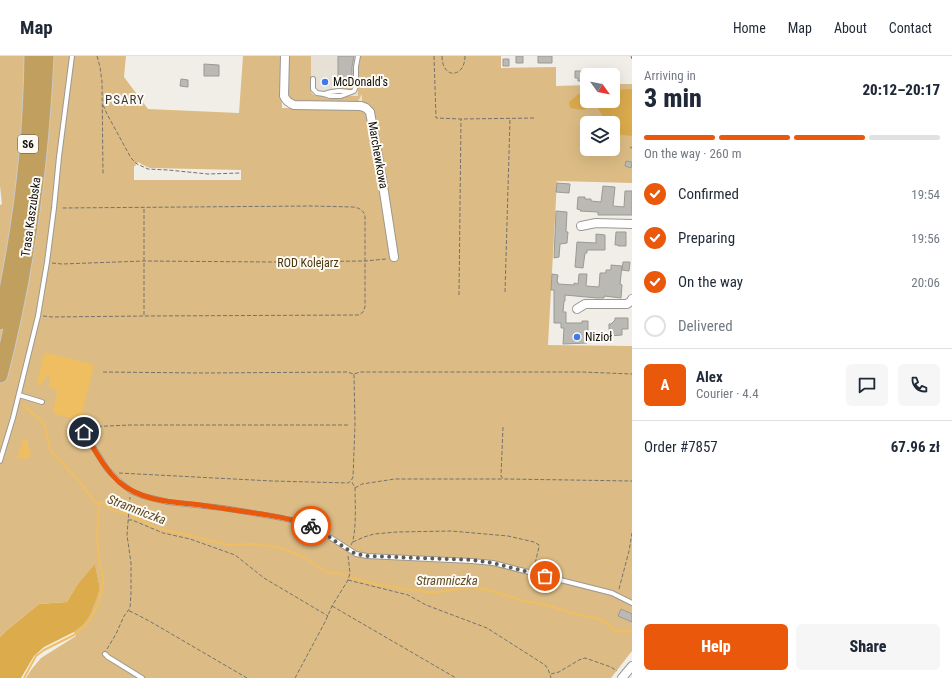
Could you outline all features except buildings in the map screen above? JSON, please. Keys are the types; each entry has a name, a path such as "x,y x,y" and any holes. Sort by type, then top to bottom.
{"highway":[{"name":"Trasa Kaszubska","path":"0,322 14,252 22,200 29,129 32,56"},
{"name":"Trasa Kaszubska","path":"0,375 18,296 32,210 41,134 46,56"}],"street":[{"name":"Marchewkowa","path":"285,56 284,96 289,103 294,105 361,106 370,112 394,257"},
{"path":"581,226 596,223 632,224"},
{"path":"577,309 585,304 628,304 632,299"},
{"path":"623,677 632,666"}],"lane":[{"path":"0,462 38,316 47,262 72,56"},
{"path":"313,79 313,89 316,93 330,96 341,96 354,91 356,88 358,56"},
{"path":"18,395 42,402"},
{"path":"84,432 103,464 113,476 132,491 143,496 168,502 223,508 296,521 310,525 356,554 367,556 472,560 493,563 612,593 632,603"},
{"path":"105,654 142,678"}],"path":[{"path":"96,56 100,67 102,82 103,174"},
{"path":"434,56 436,118 536,118"},
{"path":"442,56 444,67 448,72 452,73 460,71 463,67 465,62 464,56"},
{"path":"103,105 131,158 140,166 148,169 175,170 208,174 240,174"},
{"path":"459,295 461,119"},
{"path":"505,292 510,119"},
{"path":"38,316 359,315 366,308 364,215 359,208 312,206 54,208"},
{"path":"144,208 144,316"},
{"path":"47,262 62,264 144,261 365,261 394,257"},
{"path":"103,372 347,372 354,374 360,372 582,372 632,374"},
{"path":"295,678 332,606 348,580 350,573 348,558 353,542 355,488 352,481 355,425 354,374"},
{"path":"84,432 83,428 86,426 348,425"},
{"path":"503,427 501,476 503,479"},
{"path":"113,476 122,473 326,483 348,483 352,481"},
{"path":"355,488 362,484 395,479 451,478 632,481"},
{"path":"105,654 124,616 130,608 131,563 127,536 132,491"},
{"path":"128,520 132,520 163,533 190,539 235,555 264,578 328,616"},
{"path":"353,542 374,534 397,532 451,531 508,536 534,542 539,545 533,572"},
{"path":"617,595 629,551 632,533"},
{"path":"348,580 408,595 426,605 487,628 545,665 551,678"},
{"path":"332,606 456,678"},
{"path":"128,611 152,622 247,678"},
{"path":"550,674 559,672 585,658 611,666 623,677"}],"shaded area":[{"name":"McDonald's","path":"289,56 363,56 362,103 292,102"},
{"path":"632,89 632,136 620,135 620,116 602,116 598,108 620,108 620,90"},
{"path":"580,93 580,108 588,108 583,110 570,108 569,102"},
{"path":"46,353 94,365 81,419 79,420 55,414 53,412 57,392 55,389 49,387 50,376 46,375 41,386 38,385 37,383 44,354"},
{"path":"24,439 28,440 28,448 31,450 29,458 27,459 18,457"},
{"path":"95,564 99,592 90,615 83,625 74,632 44,647 34,656 21,678 0,678 0,637 39,604 67,602 77,585"}],"green space":[{"name":"ROD Kolejarz","path":"0,56 126,56 124,77 148,109 239,113 243,56 282,56 282,108 362,109 367,114 392,261 397,260 391,215 373,115 362,105 362,94 358,101 351,103 288,100 287,56 311,56 311,92 314,95 329,98 358,96 358,67 360,56 501,56 501,68 556,67 556,86 580,85 580,108 620,108 620,84 632,84 632,183 557,181 548,345 632,346 632,651 611,678 26,678 41,658 76,636 74,632 83,625 99,592 99,584 95,565 77,585 67,602 39,604 0,637 0,205 2,204 0,186","holes":["138,162 150,168 241,170 241,180 134,180 134,167"]},
{"path":"339,85 354,85 350,90 339,90"}],"waterway":[{"name":"Stramniczka","path":"23,405 42,421 51,451 78,480 94,501 103,503 114,511 124,513 154,527 229,545 254,544 284,549 304,557 327,573 337,573 346,576"},
{"name":"Stramniczka","path":"24,678 36,656 44,650 74,635 84,627 92,617 98,604 103,586 103,576 99,562 97,537 99,503"},
{"name":"Stramniczka","path":"351,577 374,584 427,592 439,592 471,587 488,590 582,616 597,618 618,632 625,630 632,632"}],"way so far":[{"path":"311,526 356,554 367,556 472,560 493,563 545,576"}],"place":[{"name":"McDonald's","path":"325,82"},
{"name":"Nizioł","path":"577,337"}],"district":[{"name":"PSARY","path":"125,99"}],"route":[{"path":"84,432 107,469 132,491 143,496 168,502 223,508 277,517 311,526"}]}
